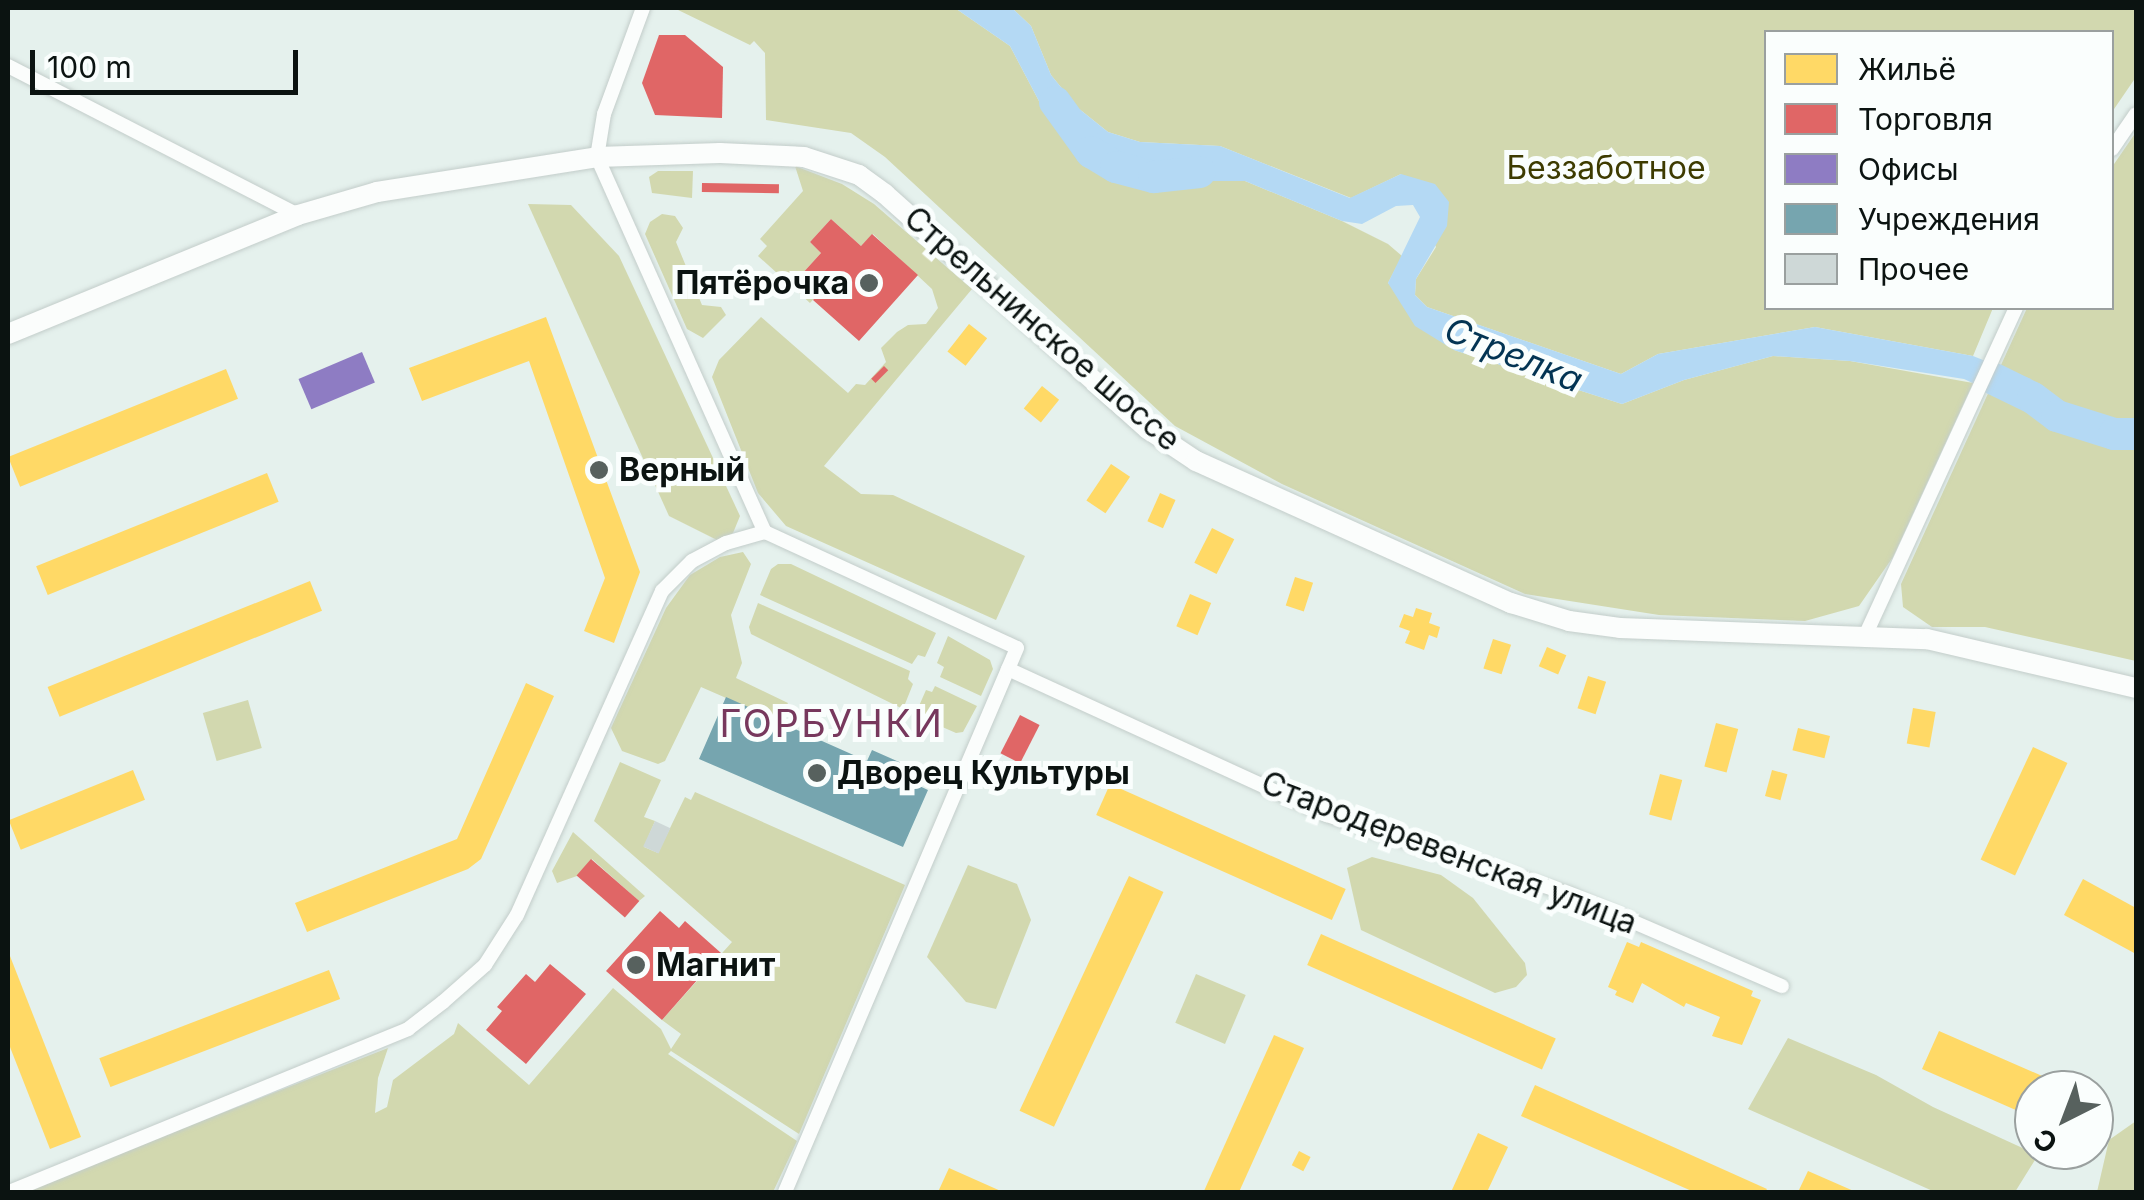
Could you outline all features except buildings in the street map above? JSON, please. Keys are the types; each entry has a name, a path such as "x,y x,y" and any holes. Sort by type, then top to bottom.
{"main road":[{"name":"Стрельнинское шоссе","path":"8,334 298,216 377,192 596,156 720,153 804,157 859,175 918,221 1148,429 1196,461 1511,602 1569,622 1620,628 1942,642 2136,688"}],"street":[{"path":"642,8 604,114 596,156 765,532"},
{"path":"8,66 298,216"},
{"path":"2114,147 2136,114"},
{"path":"1865,636 2015,310"},
{"path":"9,1192 375,1044 408,1029 443,1002 501,945 662,591 692,561 726,543 765,532 1018,648 785,1192"},
{"name":"Стародеревенская улица","path":"1008,669 1328,815 1569,894 1782,986"}],"green space":[{"path":"674,8 955,8 1010,46 1040,103 1094,150 1136,174 1190,181 1245,181 1342,221 1388,244 1402,256 1388,283 1454,350 1622,404 1684,380 1773,356 1850,361 1973,383 1893,557 1859,606 1805,621 1659,615 1525,594 1282,484 1175,426 885,157 851,133 766,120 765,53 754,41 750,45"},
{"name":"Беззаботное","path":"1012,8 2136,8 2136,77 2114,109 2114,30 1764,30 1764,310 1992,310 1973,356 1815,327 1658,354 1621,374 1427,307 1415,295 1416,279 1436,247 1401,174 1351,198 1220,146 1140,142 1108,132 1078,108 1051,75 1031,26"},
{"path":"2136,132 2136,661 1985,627 1932,627 1903,607 1901,584 2026,310 2114,310 2114,164"},
{"path":"795,166 842,184 874,204 972,289 824,466 861,494 893,495 1025,556 996,620 786,526 758,493 712,377 719,360 761,317 848,393 856,384 865,385 886,362 881,348 897,332 908,325 926,324 938,308 932,289 873,234 861,246 831,219 810,242 821,253 801,275 820,292 810,303 758,256 767,246 760,239 803,191"},
{"path":"658,171 693,171 692,198 652,193 649,177"},
{"path":"528,204 571,205 619,256 740,516 733,533 719,541 669,516"},
{"path":"662,214 675,216 683,228 676,242 702,305 721,307 726,315 703,338 687,329 645,234 650,222"},
{"path":"743,552 751,564 731,615 742,663 736,678 788,703 779,721 701,687 665,761 658,764 622,751 611,728 666,608 690,575 720,557"},
{"path":"778,564 791,564 936,633 925,657 918,655 912,664 760,595 771,569"},
{"path":"758,603 910,671 908,679 913,684 903,709 751,634 749,627"},
{"path":"948,636 990,660 993,669 981,696 940,677 944,667 937,663"},
{"path":"935,686 977,706 963,732 956,733 915,715 926,690 932,692"},
{"path":"248,700 262,748 217,761 203,713"},
{"path":"620,762 661,780 644,817 655,821 644,847 658,853 685,797 691,800 695,792 905,885 799,1134 671,1051 668,1054 797,1141 773,1192 20,1192 388,1048 378,1078 375,1113 387,1107 393,1080 454,1034 458,1023 529,1085 613,988 661,1029 671,1049 681,1034 662,1020 732,942 594,821"},
{"path":"573,832 645,896 639,901 592,859 577,876 557,883 552,871"},
{"path":"1372,857 1441,875 1473,898 1525,963 1527,975 1516,987 1495,993 1361,930 1347,868"},
{"path":"968,865 1017,884 1031,920 996,1009 966,1002 927,957"},
{"path":"1196,974 1246,995 1225,1044 1175,1023"},
{"path":"1788,1038 1876,1075 1933,1107 2014,1144 2014,1170 2029,1170 2015,1192 1935,1192 1748,1109"},
{"path":"2136,1121 2136,1192 2097,1192 2102,1170 2114,1170 2114,1136"}],"water":[{"path":"955,8 1012,8 1031,26 1051,75 1078,108 1108,132 1140,142 1220,146 1350,198 1401,174 1435,184 1449,202 1447,226 1416,279 1415,295 1427,307 1621,374 1658,354 1815,327 1973,356 2031,379 2033,398 1999,395 1964,379 1850,361 1773,356 1684,380 1622,404 1454,350 1415,326 1388,283 1420,217 1413,205 1396,206 1362,224 1342,221 1245,181 1190,181 1136,174 1094,150 1040,103 1010,46"}],"waterway":[{"name":"Стрелка","path":"1055,102 1091,152 1116,167 1154,177 1200,172"},
{"name":"Стрелка","path":"1994,379 2033,398 2057,416 2114,434 2136,434"}],"place":[{"name":"Пятёрочка","path":"869,283"},
{"name":"Верный","path":"599,470"},
{"name":"Дворец Культуры","path":"817,773"},
{"name":"Магнит","path":"636,965"}],"district":[{"name":"ГОРБУНКИ","path":"832,724"}]}
